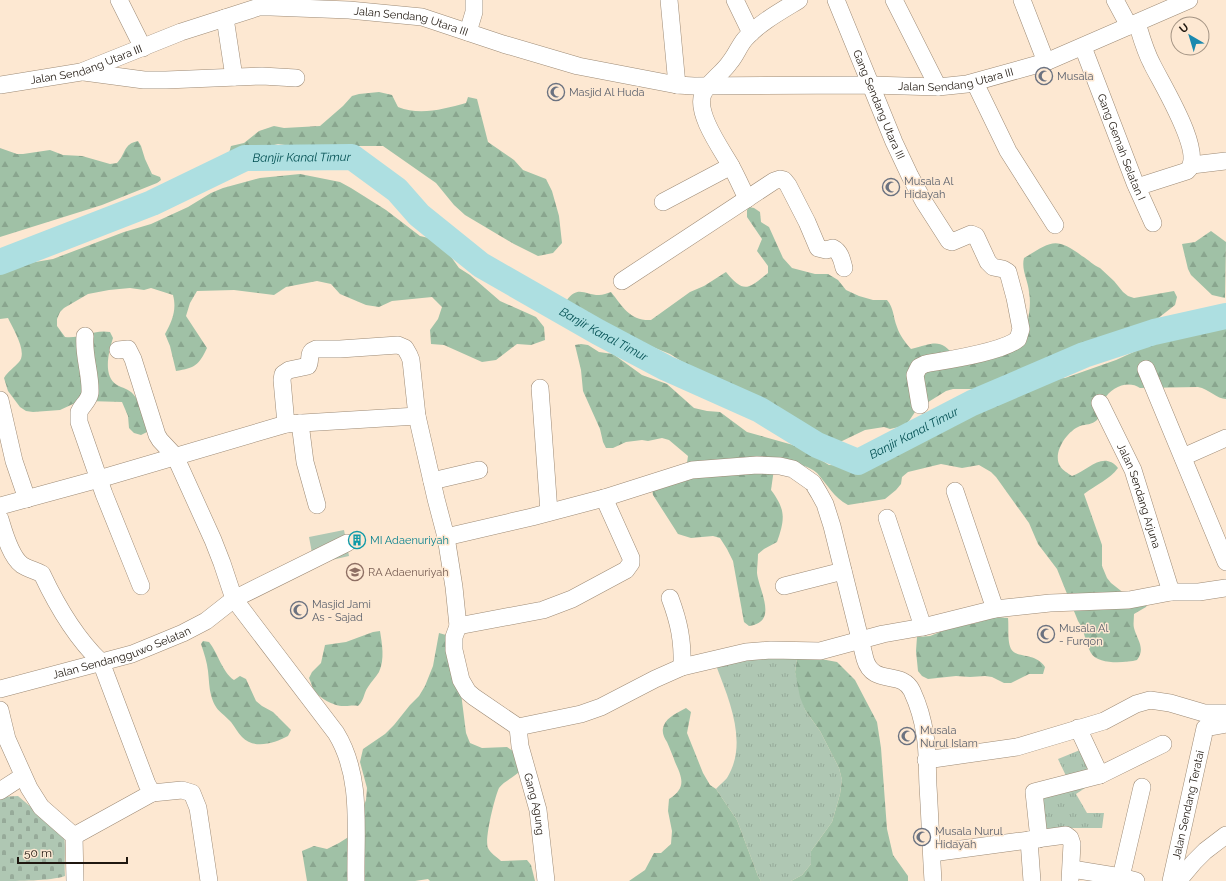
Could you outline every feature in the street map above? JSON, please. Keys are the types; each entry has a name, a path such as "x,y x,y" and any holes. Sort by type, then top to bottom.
{"street":[{"path":"119,0 143,48"},
{"path":"468,32 474,12 474,0"},
{"path":"669,0 677,85"},
{"path":"735,0 752,33"},
{"path":"747,199 711,133 704,114 702,96 707,86 725,69 744,41 752,33 778,13 799,0"},
{"name":"Gang Sendang Utara III","path":"836,0 870,85 910,176 947,240 952,242 968,235 975,234 984,256 990,265 1008,272 1015,298 1020,329 1018,339 1011,344 983,353 925,364 919,367 915,375 920,405"},
{"path":"894,0 938,87"},
{"path":"1022,0 1046,62"},
{"path":"1115,0 1132,25 1182,123 1189,139 1192,151 1192,166 1188,171 1137,186"},
{"name":"Jalan Sendang Utara III","path":"0,85 82,72 181,32 259,7 349,10 422,17 503,44 578,66 677,85 870,85 938,87 975,82 1046,62 1190,0"},
{"path":"225,18 234,77"},
{"name":"Gang Gemah Selatan I","path":"1082,47 1137,186 1154,223"},
{"path":"82,72 144,80 262,76 296,78"},
{"path":"975,82 1008,151 1055,225"},
{"path":"1192,166 1226,161"},
{"path":"663,202 730,166"},
{"path":"622,281 747,199 777,180 782,179 788,186 807,222 818,248 822,250 833,248 837,250 840,254 844,268"},
{"path":"85,336 84,345 90,381 90,395 79,413 80,422 104,494 141,586"},
{"path":"317,505 293,423 282,380 283,374 289,370 307,367 310,363 310,352 316,349 340,349 398,344 405,348 409,355 417,416 446,537 454,587 458,626 454,637 454,645 461,680 464,686 474,697 518,727 581,714 601,707 682,666 759,650 820,651 884,634 923,627 995,609 1057,602 1129,600 1170,592 1199,592 1226,588"},
{"path":"118,350 128,349 133,359 157,435 175,456 213,540 225,570 234,599 336,733 346,751 355,789 356,881"},
{"path":"1146,369 1226,562"},
{"path":"540,388 549,512"},
{"path":"0,400 14,461 27,499"},
{"name":"Jalan Sendang Arjuna","path":"1100,402 1133,470 1170,592"},
{"path":"0,506 293,423 417,416"},
{"path":"1183,457 1226,438"},
{"path":"446,537 604,498 692,470 757,465 780,466 794,469 813,483 825,504 867,664 871,672 881,676 904,681 912,690 925,734 933,881"},
{"path":"432,481 479,470"},
{"path":"955,491 995,609"},
{"path":"458,626 543,610 572,599 626,570 631,563 632,558 604,498"},
{"path":"887,518 923,627"},
{"path":"0,519 14,557 20,564 29,570 37,571 42,574 59,606 79,636 90,651 101,662 147,784 152,793"},
{"name":"Jalan Sendangguwo Selatan","path":"0,689 132,654 183,633 206,621 234,599 347,543"},
{"path":"784,586 843,571"},
{"path":"670,598 680,631 683,650 682,666"},
{"path":"926,760 1017,747 1104,721 1136,704 1150,700 1204,713 1226,713"},
{"path":"0,710 7,739 23,776 41,807 74,836 75,881"},
{"name":"Jalan Sendang Teratai","path":"1172,881 1205,728 1226,724"},
{"name":"Gang Agung","path":"518,727 520,746 540,821 546,881"},
{"path":"1078,728 1100,775"},
{"path":"1032,881 1034,792 1100,775 1162,744"},
{"path":"0,791 23,776"},
{"path":"932,853 1064,834 1070,838 1072,844 1071,875 1128,879 1142,787"},
{"path":"74,836 152,793 182,790 192,793 198,808 209,881"},
{"path":"1178,881 1205,851 1226,835"}],"green space":[{"path":"379,92 392,95 398,107 415,111 432,111 466,103 468,97 477,99 488,142 514,160 523,170 546,179 552,191 559,216 562,243 553,253 538,256 514,244 465,215 454,205 436,183 383,146 292,146 278,144 243,153 229,153 231,146 244,143 259,131 274,126 284,128 320,126 352,96"},
{"path":"138,141 152,174 160,177 161,180 157,183 102,205 0,237 0,148 17,154 50,150 63,155 82,156 110,164 117,163 127,147 133,142"},
{"path":"300,174 340,182 386,210 420,236 433,239 444,247 459,268 470,275 500,301 536,317 544,327 545,340 531,345 517,344 496,360 482,362 444,345 431,344 430,330 438,319 442,307 432,297 392,301 379,307 366,305 340,294 331,284 317,281 286,287 274,295 234,290 197,291 190,303 186,316 207,348 196,365 188,369 176,371 170,346 165,334 170,325 174,311 173,295 151,288 144,290 130,288 109,290 88,294 64,308 60,312 57,319 57,326 65,337 76,337 104,331 110,332 113,338 108,363 109,376 117,385 130,391 136,397 143,412 147,432 141,435 134,433 129,428 128,416 122,402 88,401 73,404 60,410 33,412 26,411 20,407 8,391 4,378 7,373 19,362 22,352 19,340 8,318 0,319 0,271 12,266 53,259 124,232 151,224 188,207 211,193 223,188 260,178"},
{"path":"749,207 760,212 761,222 769,227 783,258 792,268 815,274 828,274 838,280 846,290 859,296 873,300 887,300 892,309 900,333 911,349 937,344 946,347 957,359 1024,338 1029,315 1030,298 1023,262 1024,258 1047,245 1059,244 1073,250 1100,268 1128,296 1134,298 1174,291 1177,297 1175,305 1143,330 1129,333 1079,351 1042,365 1030,372 982,389 953,389 946,391 917,409 909,421 903,426 890,429 884,427 865,430 838,443 831,442 799,420 780,413 755,399 722,387 670,354 628,337 599,321 585,317 573,311 568,306 567,300 571,295 578,292 599,295 611,292 623,308 632,316 644,320 651,320 690,292 704,286 726,272 737,284 746,287 751,286 768,273 768,266 757,251 762,239 747,217 747,210"},
{"path":"1211,231 1226,242 1225,298 1212,295 1191,275 1188,269 1182,244 1195,242"},
{"path":"1226,328 1226,399 1198,387 1140,388 1130,385 1120,386 1115,388 1107,395 1102,405 1100,416 1097,420 1093,423 1080,426 1075,429 1066,437 1059,449 1058,461 1060,466 1064,471 1072,476 1101,461 1112,463 1118,468 1107,479 1084,494 1102,545 1102,566 1107,578 1125,594 1149,600 1146,607 1134,614 1134,628 1141,648 1140,656 1137,660 1126,662 1099,660 1091,653 1057,569 1038,544 1029,523 996,477 991,472 979,465 962,468 941,464 908,472 902,477 901,484 896,490 885,499 848,505 835,495 813,470 802,465 785,461 774,469 771,490 782,509 783,521 780,534 777,542 758,554 757,573 765,605 765,612 763,619 758,623 749,626 744,622 733,561 720,538 713,536 691,538 678,534 653,495 652,489 687,463 688,456 669,440 662,438 648,441 642,440 626,442 613,448 606,448 600,429 583,391 581,370 575,345 588,345 599,352 613,354 642,375 667,384 694,408 720,412 747,432 793,445 829,465 855,466 880,459 929,436 967,414 1016,396 1052,379 1065,378 1116,360 1158,341"},
{"path":"344,530 349,556 314,564 309,537"},
{"path":"995,617 1008,618 1011,649 1017,654 1031,657 1041,662 1045,667 1043,674 1029,674 1011,683 1004,683 992,677 985,676 956,676 928,679 922,676 918,671 916,651 917,637 930,636 950,628 976,623"},
{"path":"380,631 382,641 381,667 366,690 362,701 358,706 337,705 316,693 309,678 312,672 321,663 325,645 346,642 373,632"},
{"path":"439,633 446,635 461,693 466,733 470,743 482,748 507,747 513,751 521,770 499,788 487,836 488,848 501,861 527,860 531,865 535,881 430,881 428,879 415,881 307,881 302,851 314,846 327,849 350,836 357,825 366,800 367,788 360,762 363,749 385,734 419,696 425,686 433,666"},
{"path":"203,641 209,642 230,677 234,680 240,676 246,679 256,701 273,712 291,730 288,736 271,743 252,743 247,741 231,722 219,711 215,705 210,689 207,664 201,644"},
{"path":"787,657 797,659 795,672 805,710 820,731 839,768 842,780 840,794 832,822 811,851 811,864 802,875 791,881 761,881 737,820 716,789 727,778 733,765 736,751 735,723 717,668 724,662"},
{"path":"810,657 837,662 855,680 877,722 881,748 887,829 893,855 908,876 908,881 791,881 802,875 811,864 811,851 832,822 840,794 842,780 839,768 820,731 805,710 800,697 795,672 797,659"},
{"path":"686,708 691,712 687,733 703,773 710,785 716,789 737,820 761,881 629,881 645,870 654,853 661,853 671,844 672,831 668,811 669,799 678,791 681,778 663,730 664,725 668,720"},
{"path":"1085,748 1095,769 1088,786 1076,794 1087,813 1104,813 1102,828 1070,828 1042,832 1032,797 1067,778 1058,759"},
{"path":"18,796 64,835 65,876 43,880 0,881 0,797"}],"waterway":[{"name":"Banjir Kanal Timur","path":"0,262 152,203 245,158 352,157 397,190 419,215 481,265 598,332 666,368 760,410 817,445 858,462 972,403 1084,355 1154,332 1226,316"}],"place":[{"name":"Musala","path":"1044,76"},
{"name":"Masjid Al Huda","path":"556,92"},
{"name":"Musala Al Hidayah","path":"891,187"},
{"name":"MI Adaenuriyah","path":"357,540"},
{"name":"RA Adaenuriyah","path":"355,572"},
{"name":"Masjid Jami As - Sajad","path":"299,610"},
{"name":"Musala Al - Furqon","path":"1046,634"},
{"name":"Musala Nurul Islam","path":"907,736"},
{"name":"Musala Nurul Hidayah","path":"922,837"}]}
